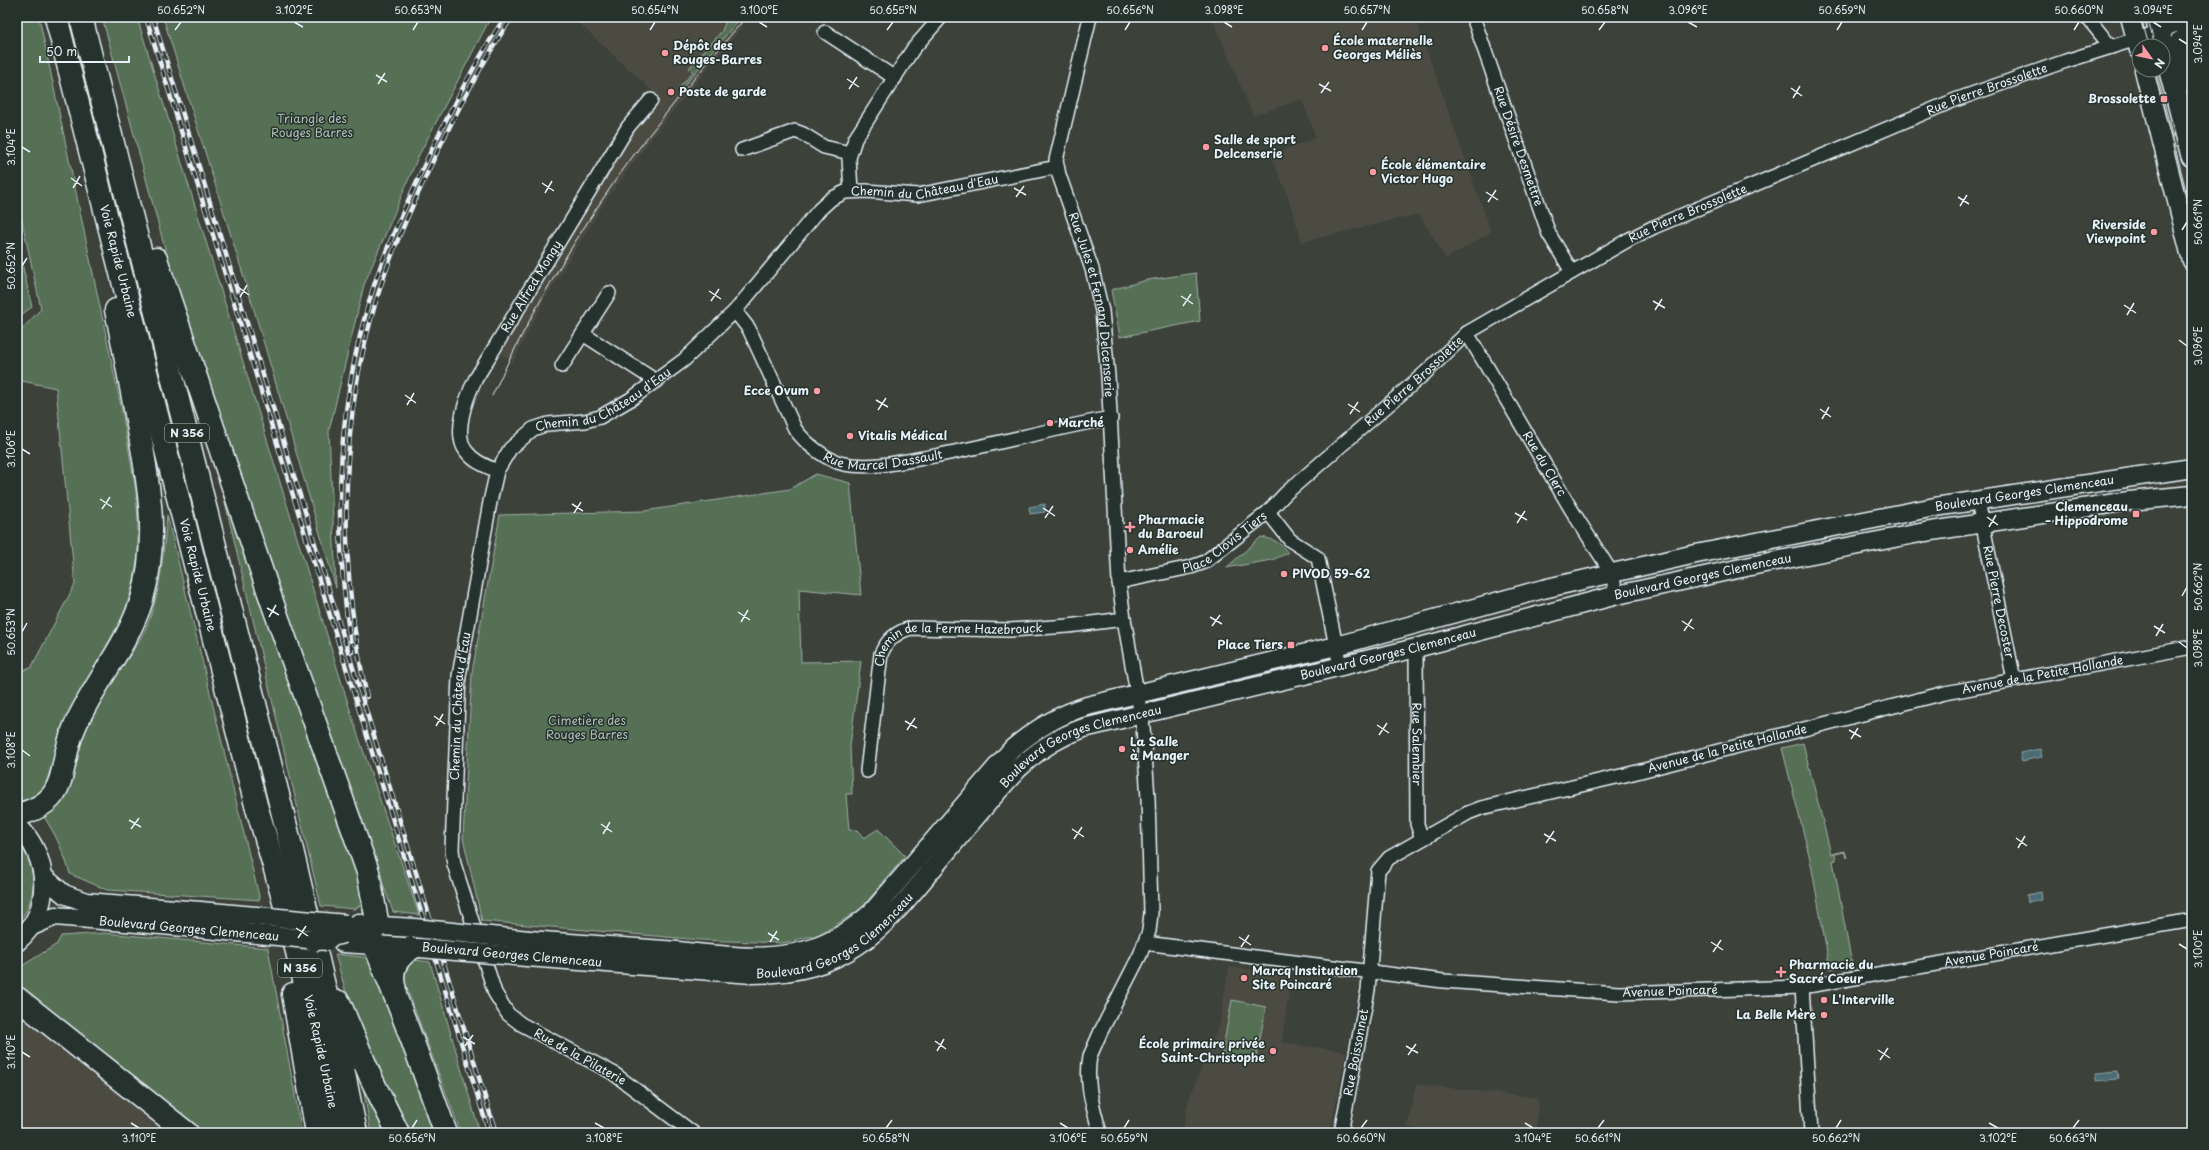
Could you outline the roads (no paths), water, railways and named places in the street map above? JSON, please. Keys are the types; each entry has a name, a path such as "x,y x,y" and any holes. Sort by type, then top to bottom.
{"highway":[{"name":"Voie Rapide Urbaine","path":"56,17 256,805 273,859 305,986 338,1133"},
{"name":"Voie Rapide Urbaine","path":"81,17 292,850 339,1049 356,1133"},
{"path":"17,815 44,805 55,793 59,784 73,730 94,689 129,629 142,599 151,549 152,524 148,477 72,77"},
{"path":"104,109 135,187 200,393 368,872 372,890 367,915 357,933"},
{"path":"256,805 259,847 290,978 317,1133"},
{"path":"292,850 342,1009 371,1078 398,1133"},
{"path":"314,940 357,933"},
{"path":"357,933 399,1004"},
{"path":"416,941 402,955 393,971 394,987 446,1133"},
{"path":"17,998 187,1133"}],"main road":[{"path":"2130,17 2136,38"},
{"path":"2177,30 2192,83"},
{"path":"2177,30 2192,122"},
{"path":"2177,30 2192,156"},
{"path":"2146,78 2192,261"},
{"name":"Boulevard Georges Clemenceau","path":"44,878 64,894 86,902 200,911 416,941 528,948 755,957 788,954 819,946 846,932 872,912 922,856 998,763 1028,735 1065,713 1138,693 1336,646 1611,572 1848,523 2192,468"},
{"name":"Boulevard Georges Clemenceau","path":"528,948 752,974 789,973 824,964 853,949 888,922 1002,787 1032,755 1069,733 1100,722 1416,648 1617,595 1800,555 2129,501 2192,495"},
{"path":"17,825 28,836 36,849 44,878 42,902 32,926 17,942"},
{"name":"Boulevard Georges Clemenceau","path":"32,926 55,916 314,940"}],"street":[{"path":"851,191 850,153 859,132 921,38 941,17"},
{"name":"Rue Jules et Fernand Delcenserie","path":"1090,17 1056,160 1057,167 1092,269 1102,311 1111,418 1119,582 1124,619 1142,713 1148,798 1151,898 1149,931 1145,944 1090,1056 1088,1071 1089,1088 1100,1133"},
{"name":"Rue Désiré Desmettre","path":"1473,17 1549,234 1572,272"},
{"path":"2087,17 2112,47"},
{"name":"Rue Pierre Brossolette","path":"2156,38 2177,30"},
{"path":"825,32 895,78"},
{"name":"Rue Pierre Brossolette","path":"1268,512 1286,493 1425,373 1467,333 1572,272 1654,227 1955,100 2112,47 2131,46"},
{"name":"Rue Alfred Mongy","path":"497,471 474,459 463,445 462,421 468,396 475,380 628,127 650,100"},
{"path":"742,150 795,132 803,134 824,147 850,153"},
{"name":"Chemin du Château d'Eau","path":"486,967 454,864 452,831 460,671 490,502 497,471 510,449 533,429 548,424 585,421 600,417 656,381 694,352 735,311 825,204 837,195 851,191 918,195 1057,167"},
{"path":"562,366 609,293"},
{"name":"Rue Marcel Dassault","path":"735,311 749,329 795,429 806,443 838,462 852,465 896,463 973,449 1111,418"},
{"name":"Rue du Clerc","path":"1467,333 1571,509 1611,572 1617,595"},
{"path":"583,334 656,381"},
{"name":"Rue Pierre Decoster","path":"1978,501 2014,680"},
{"name":"Place Clovis Tiers","path":"1119,582 1191,567 1205,562 1268,512 1290,540 1318,558 1340,666"},
{"name":"Chemin de la Ferme Hazebrouck","path":"867,771 881,654 887,642 901,631 912,628 1016,629 1068,626 1124,619"},
{"name":"Avenue de la Petite Hollande","path":"1371,972 1378,871 1384,861 1468,813 1482,808 1625,775 1932,697 2014,680 2192,647"},
{"name":"Rue Salembier","path":"1416,648 1417,824 1422,839"},
{"name":"Avenue Poincaré","path":"1145,944 1443,981 1610,993 1802,987 2192,920"},
{"name":"Rue de la Pilaterie","path":"486,967 499,1001 513,1019 613,1073 693,1133"},
{"name":"Rue Boissonnet","path":"1341,1133 1371,972"},
{"path":"1802,987 1811,1133"}],"water":[{"path":"1045,504 1045,512 1030,514 1029,507"},
{"path":"2040,749 2042,757 2022,761 2020,753"},
{"path":"2041,892 2042,900 2028,903 2027,895"},
{"path":"2118,1071 2119,1078 2096,1080 2096,1073"}],"tram line":[{"path":"492,396 534,312 599,204 632,157 664,116 746,17"},
{"path":"2141,17 2147,38"},
{"path":"2147,17 2153,38"},
{"path":"2158,78 2192,215"}],"railway":[{"path":"146,17 489,1133"},
{"path":"153,17 496,1133"},
{"path":"352,652 346,608 340,520 344,432 349,388 358,345 374,285 401,217 451,110 471,72 505,17"},
{"path":"367,697 358,651 352,604 346,507 348,459 360,364 383,279 406,221 459,108 479,71 512,17"}],"place":[{"name":"École maternelle Georges Méliès","path":"1325,48"},
{"name":"Dépôt des Rouges-Barres","path":"665,53"},
{"name":"Poste de garde","path":"671,92"},
{"name":"Brossolette","path":"2164,99"},
{"name":"Salle de sport Delcenserie","path":"1206,147"},
{"name":"École élémentaire Victor Hugo","path":"1373,172"},
{"name":"Riverside Viewpoint","path":"2154,232"},
{"name":"Ecce Ovum","path":"817,391"},
{"name":"Marché","path":"1050,423"},
{"name":"Vitalis Médical","path":"850,436"},
{"name":"Clemenceau – Hippodrome","path":"2136,514"},
{"name":"Pharmacie du Baroeul","path":"1130,527"},
{"name":"Amélie","path":"1130,550"},
{"name":"PIVOD 59-62","path":"1284,574"},
{"name":"Place Tiers","path":"1291,645"},
{"name":"La Salle à Manger","path":"1122,749"},
{"name":"Pharmacie du Sacré Coeur","path":"1781,972"},
{"name":"Marcq Institution Site Poincaré","path":"1244,978"},
{"name":"L'Interville","path":"1824,1000"},
{"name":"La Belle Mère","path":"1824,1015"},
{"name":"École primaire privée Saint-Christophe","path":"1273,1051"}],"park label":[{"name":"Triangle des Rouges Barres","path":"312,126"},
{"name":"Cimetière des Rouges Barres","path":"587,728"}]}
